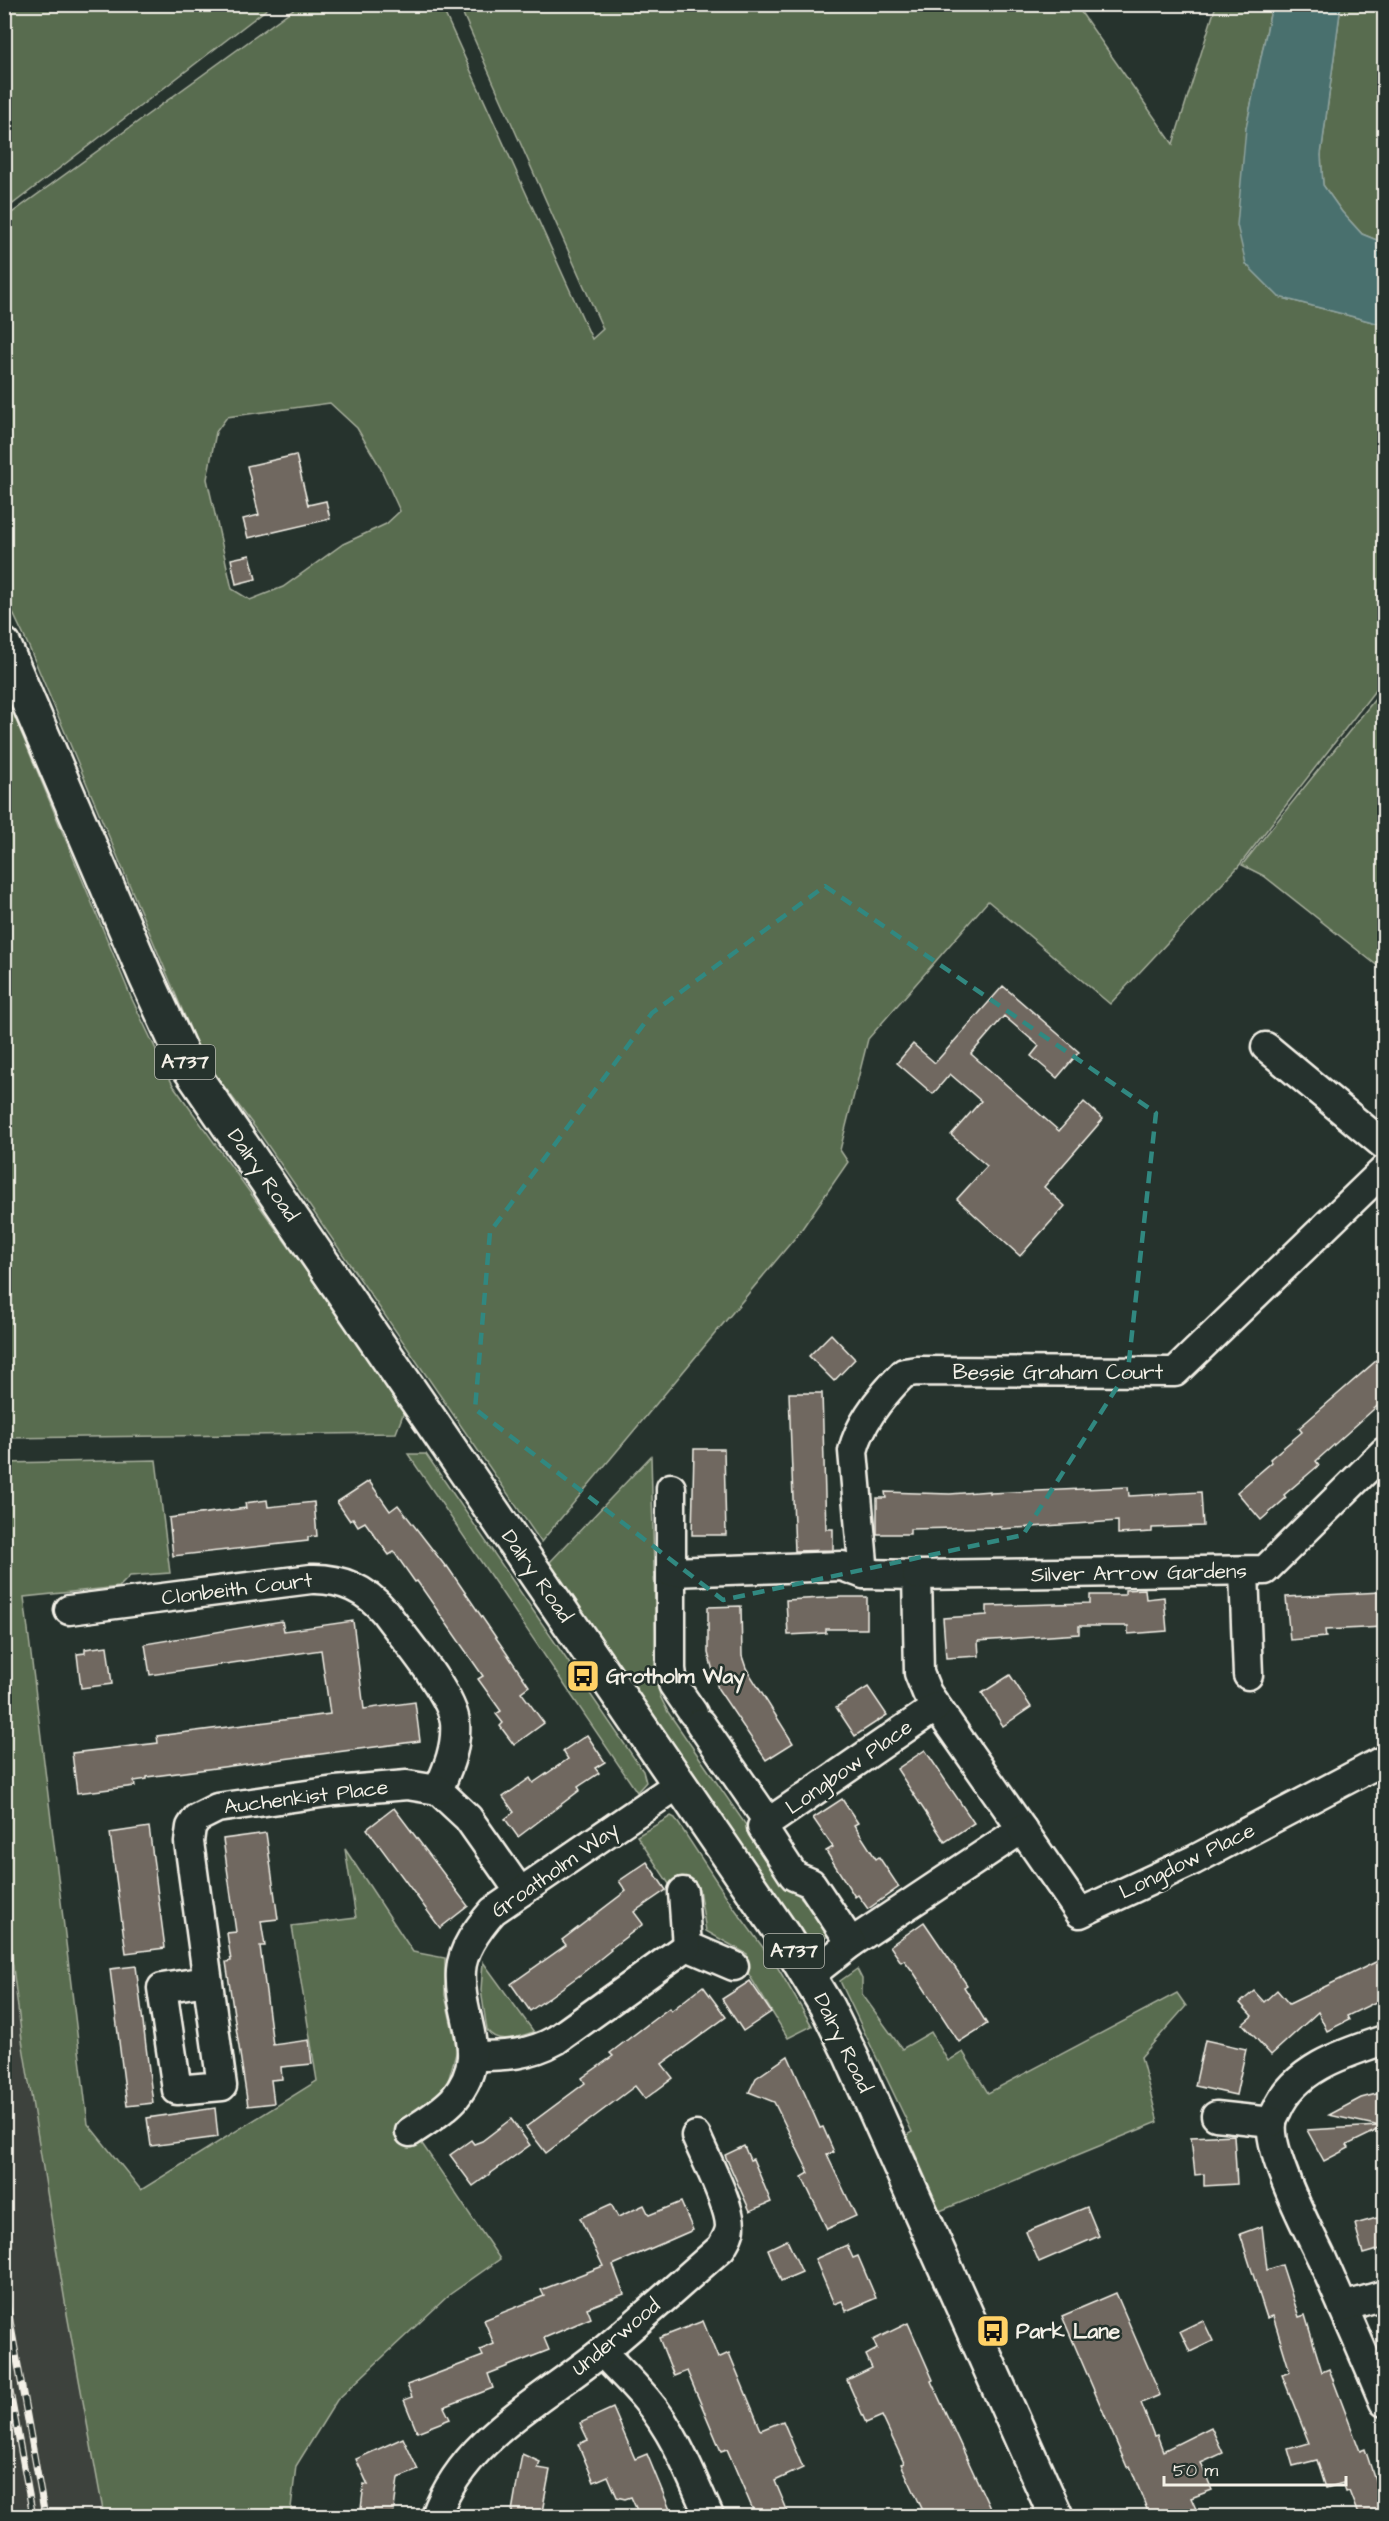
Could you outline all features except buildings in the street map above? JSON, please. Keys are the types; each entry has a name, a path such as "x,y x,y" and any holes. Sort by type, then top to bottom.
{"highway":[{"name":"Dalry Road","path":"4,645 146,977 185,1062 680,1783 809,1976 851,2056 1056,2517"}],"street":[{"path":"1266,1047 1384,1145"},
{"name":"Bessie Graham Court","path":"864,1574 853,1452 856,1438 865,1421 904,1373 917,1371 1175,1372 1384,1170"},
{"name":"Silver Arrow Gardens","path":"671,1572 842,1566 864,1574 916,1575 1265,1570 1384,1452"},
{"path":"671,1488 671,1669 673,1684 766,1825 794,1876 811,1882 851,1943"},
{"path":"1244,1572 1248,1675"},
{"path":"809,1976 851,1943 1022,1829 927,1693 920,1673 916,1575"},
{"name":"Clonbeith Court","path":"69,1610 310,1579 333,1580 361,1590 375,1599 449,1701 455,1722 452,1758 438,1790"},
{"name":"Longbow Place","path":"766,1825 936,1707"},
{"name":"Longdow Place","path":"1022,1829 1080,1913 1194,1860 1384,1760"},
{"name":"Groatholm Way","path":"474,2056 462,1992 461,1969 472,1939 481,1925 492,1911 680,1783"},
{"name":"Auchenkist Place","path":"207,1981 189,1842 191,1827 197,1818 217,1808 335,1791 407,1785 438,1790"},
{"path":"438,1790 468,1818 520,1892"},
{"path":"683,1892 687,1946"},
{"path":"687,1946 734,1966"},
{"path":"410,2132 454,2098 469,2073 474,2056 508,2056 542,2048 687,1946"},
{"path":"1384,2040 1323,2064 1306,2074 1295,2083 1280,2103 1272,2122 1274,2142 1287,2183 1344,2307 1384,2402"},
{"path":"1216,2116 1272,2122"},
{"name":"Underwood","path":"436,2517 463,2466 491,2437 602,2352 721,2248 728,2237 730,2226 727,2210 696,2136"},
{"path":"1344,2307 1384,2295"},
{"path":"602,2352 647,2400 663,2423 676,2444 709,2517"}],"highlighted area":[{"path":"825,886 1156,1113 1128,1370 1023,1535 723,1600 475,1409 490,1232 652,1013"}],"shaded area":[{"path":"4,1903 22,2040 67,2314 104,2516 5,2516"}],"green space":[{"path":"5,4 272,4 272,5 5,210"},
{"path":"299,5 441,5 592,339 603,329 459,5 1076,5 1173,144 1216,5 1272,5 1246,128 1279,297 1384,325 1384,679 1238,867 1110,1004 988,901 868,1039 840,1150 848,1162 799,1233 541,1542 260,1134 202,1057 29,647 5,596 5,218","holes":["330,403 357,428 379,465 400,511 386,524 343,544 283,587 250,600 232,589 207,479 216,432 227,417"]},
{"path":"1341,5 1384,5 1384,243 1362,234 1342,212 1323,185 1321,155"},
{"path":"1384,688 1384,971 1264,876 1242,865"},
{"path":"4,691 131,997 173,1085 405,1409 396,1433 5,1438"},
{"path":"408,1454 426,1454 643,1771 646,1782 637,1792"},
{"path":"651,1456 657,1680 660,1696 668,1712 781,1876 805,1902 828,1936 818,1943 808,1941 800,1932 549,1563"},
{"path":"156,1460 170,1573 130,1576 119,1587 24,1597 88,2124 141,2190 317,2081 292,1926 356,1918 345,1849 413,1952 445,1958 445,1995 457,2050 449,2078 437,2100 408,2123 500,2259 449,2295 337,2400 296,2466 290,2516 104,2516 67,2314 22,2040 5,1903 4,1463"},
{"path":"671,1816 675,1818 732,1905 778,1968 812,2026 788,2038 746,1970 747,1954 706,1931 699,1889 693,1885 671,1887 637,1836"},
{"path":"483,1962 534,2032 503,2039 497,2038 487,2030 481,1990"},
{"path":"857,1969 862,1979 862,1994 902,2049 931,2032 948,2061 963,2052 988,2093 1177,1993 1186,2006 1141,2057 1158,2122 940,2211 907,2135 912,2132 840,1981"}],"water":[{"path":"1272,5 1341,5 1321,155 1323,185 1342,212 1362,234 1384,243 1384,325 1279,297 1246,264 1237,225 1246,128"}],"railway":[{"path":"4,2287 45,2516"},
{"path":"4,2359 33,2516"}],"place":[{"name":"Grotholm Way","path":"583,1676"},
{"name":"Park Lane","path":"993,2331"}]}
